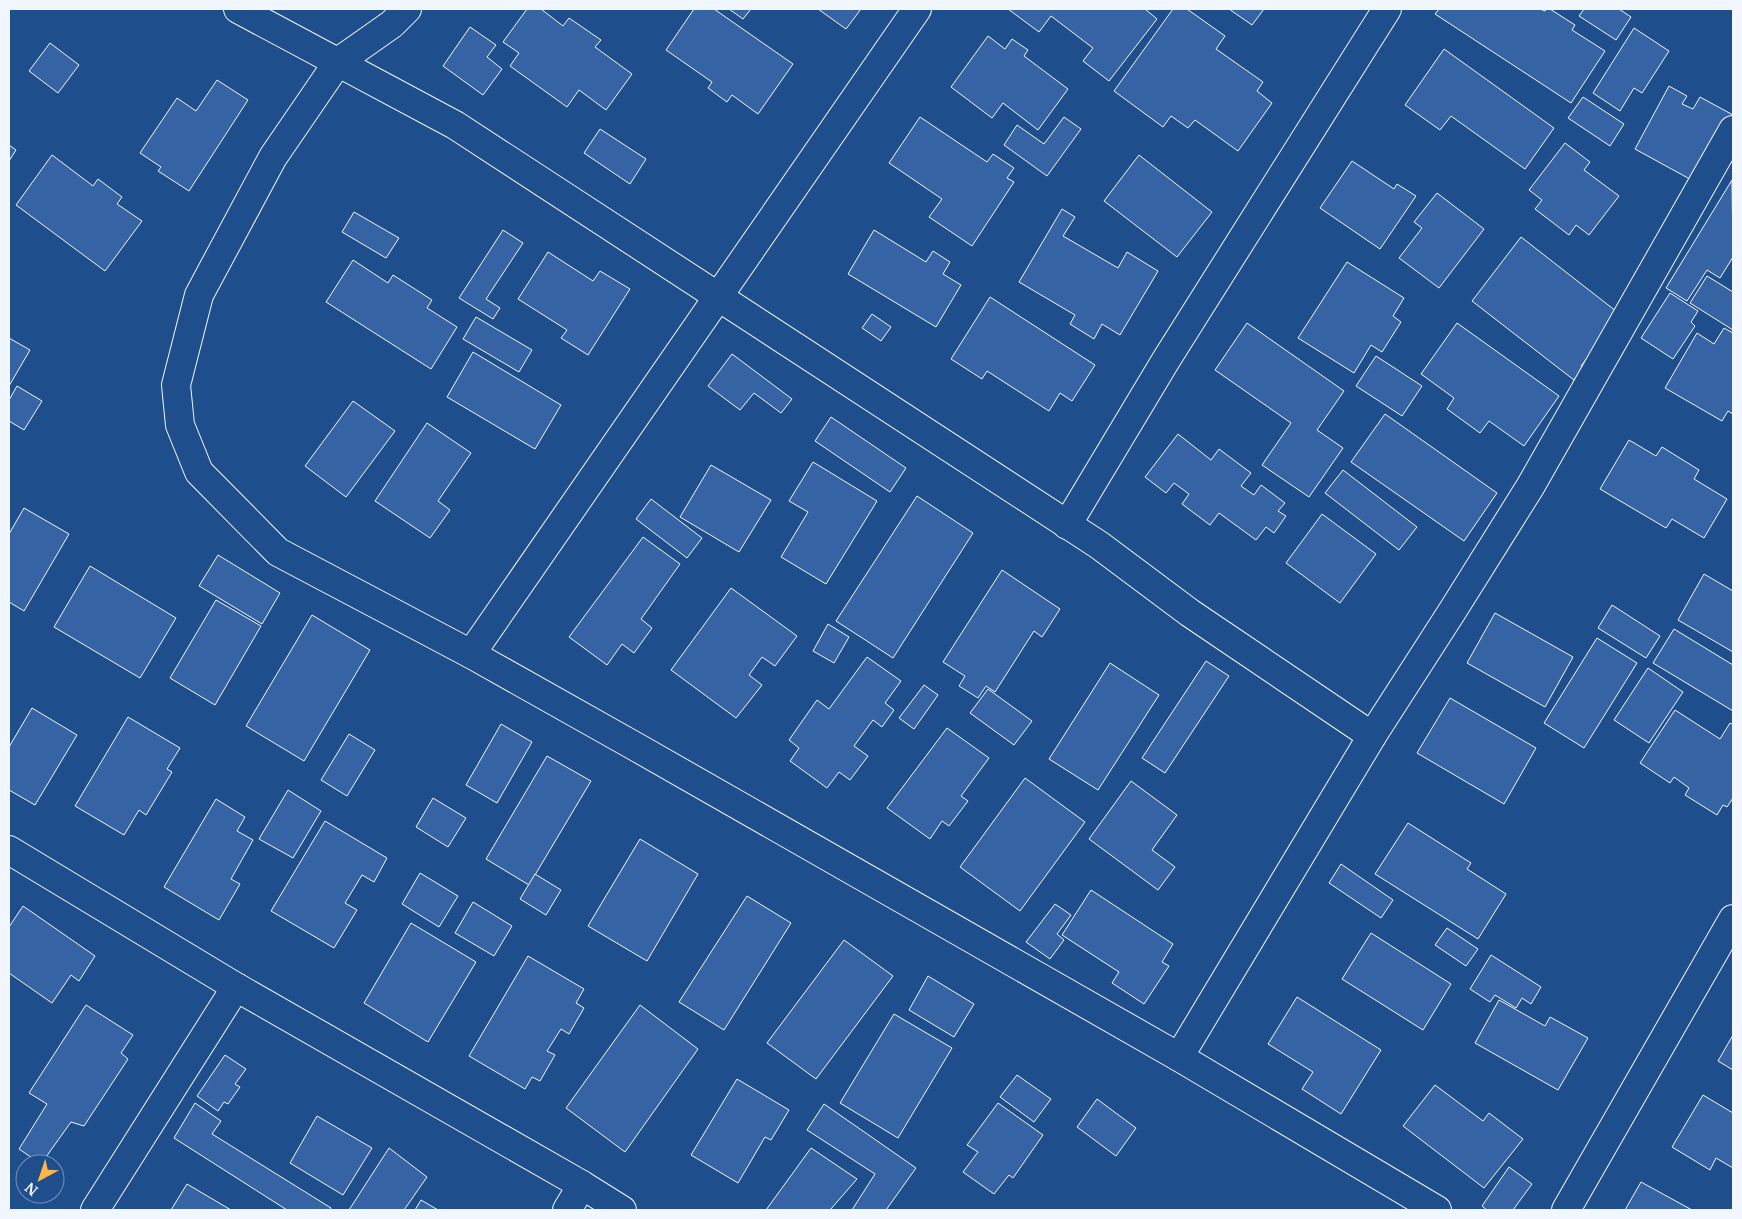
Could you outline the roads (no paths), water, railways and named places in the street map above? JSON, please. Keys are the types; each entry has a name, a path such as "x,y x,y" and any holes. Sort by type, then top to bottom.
{"street":[{"path":"238,9 455,125 1099,546 1190,613 1372,736"},
{"path":"407,9 392,24 338,62 273,157 199,295 176,385 180,425 199,472 278,552 471,654 1179,1057 1437,1210"},
{"path":"471,654 917,9"},
{"path":"1067,525 1166,360 1387,9"},
{"path":"1179,1057 1372,736 1454,610 1530,487 1733,130"},
{"path":"9,850 236,986 582,1185 622,1210"},
{"path":"1566,1210 1733,919"},
{"path":"95,1210 236,986"},
{"path":"567,1210 582,1185"}]}
